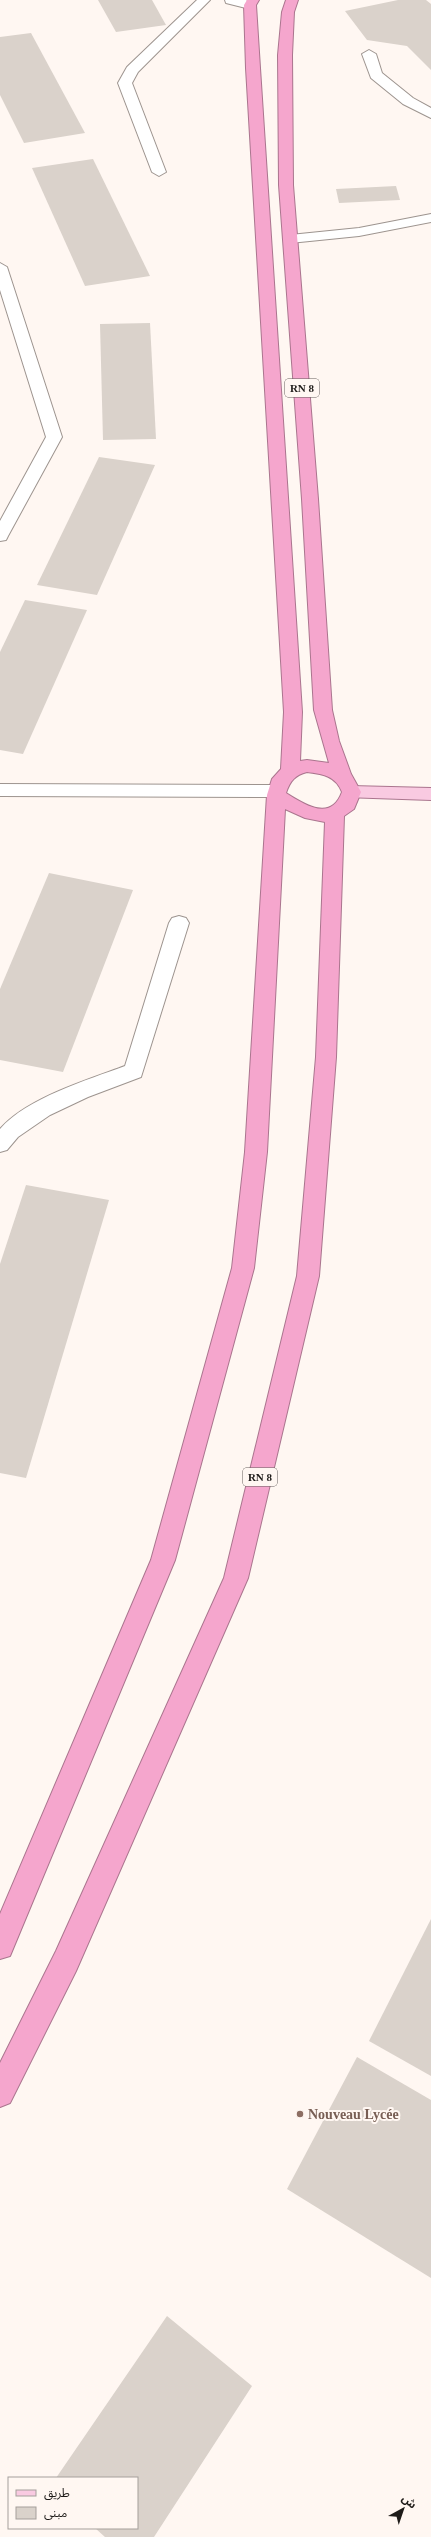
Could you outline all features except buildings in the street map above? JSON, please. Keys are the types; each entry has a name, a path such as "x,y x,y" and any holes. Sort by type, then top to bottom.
{"highway":[{"name":"RN 8","path":"292,0 288,12 285,55 286,185 323,710 330,741 342,774"},
{"name":"RN 8","path":"252,3 294,717 290,770"},
{"path":"0,1946 163,1560 243,1268 256,1152 276,793 280,779 290,770 314,766 326,767 342,774 348,783 351,792 347,803 335,814 322,817 298,809 276,793"},
{"name":"RN 8","path":"0,2093 66,1961 236,1578 308,1276 326,1057 335,814"}],"main road":[{"path":"351,792 431,794"}],"street":[{"path":"159,172 125,83 132,70 204,0"},
{"path":"231,0 252,3"},
{"path":"369,54 376,75 408,101 431,114"},
{"path":"290,239 359,232 431,218"},
{"path":"0,267 54,437 0,536"},
{"path":"0,790 276,793"},
{"path":"0,1144 8,1131 69,1096 134,1071 179,923"}],"place":[{"name":"Nouveau Lycée","path":"300,2114"}]}
